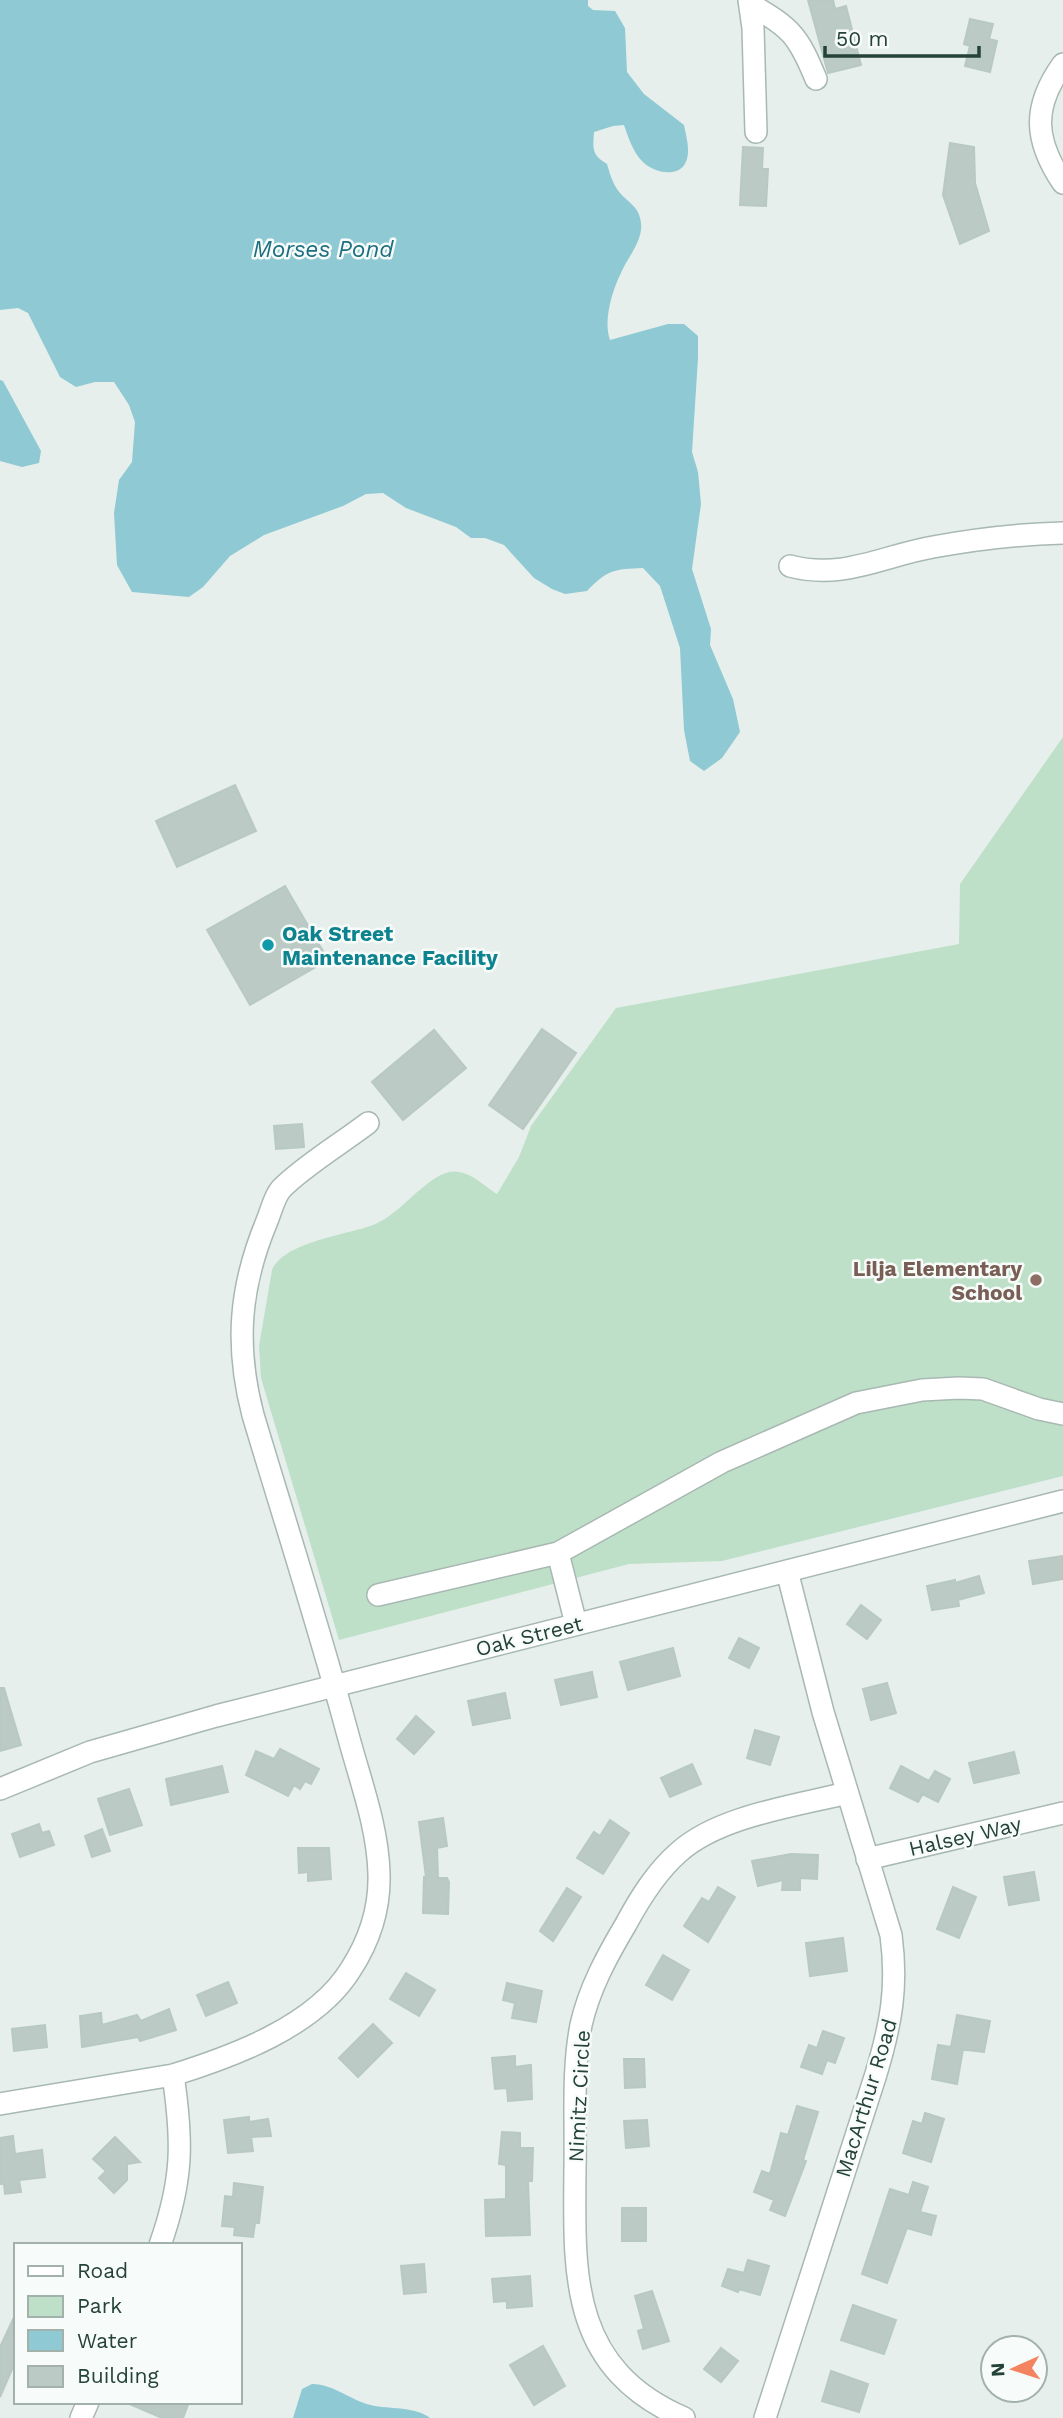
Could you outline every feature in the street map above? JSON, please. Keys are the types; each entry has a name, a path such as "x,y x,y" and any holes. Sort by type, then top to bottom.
{"street":[{"path":"750,2 780,21 794,34 816,79"},
{"path":"750,2 757,132"},
{"path":"1063,64 1049,87 1039,122 1045,153 1063,183"},
{"path":"790,566 809,571 845,570 898,554 966,541 1063,533"},
{"path":"0,2104 173,2075 227,2055 300,2020 336,1989 350,1971 373,1923 379,1872 370,1816 335,1685 253,1415 245,1386 241,1353 245,1290 257,1244 280,1189 368,1123"},
{"path":"378,1595 558,1553 722,1462 856,1403 922,1390 958,1388 983,1390 1039,1409 1063,1414"},
{"name":"Oak Street","path":"0,1788 90,1752 131,1739 1063,1501"},
{"path":"558,1553 576,1624"},
{"name":"MacArthur Road","path":"765,2418 876,2074 891,2021 895,1993 891,1935 813,1676 787,1571"},
{"name":"Nimitz Circle","path":"684,2418 648,2399 627,2384 596,2341 587,2321 580,2294 574,2240 576,2082 581,2025 589,1999 612,1947 650,1884 681,1850 723,1826 847,1793"},
{"name":"Halsey Way","path":"867,1859 1063,1813"},
{"path":"161,2243 169,2218 180,2163 181,2135 173,2075"}],"green space":[{"path":"1063,737 1063,1476 722,1561 629,1564 339,1640 261,1378 259,1346 272,1270 279,1260 302,1246 383,1220 430,1181 449,1172 462,1172 497,1194 519,1157 531,1126 616,1008 959,944 960,884"}],"water":[{"name":"Morses Pond","path":"0,0 588,0 588,6 593,10 615,11 625,28 627,72 644,94 684,125 687,142 687,159 684,166 673,172 659,171 646,165 633,148 624,125 594,132 593,147 598,157 607,164 618,190 637,211 641,225 638,240 614,288 608,315 610,340 668,324 684,324 698,336 692,452 698,472 701,504 692,569 711,629 710,645 733,699 740,732 722,758 704,771 690,761 684,730 680,648 660,586 643,568 612,572 587,591 565,594 534,578 504,545 485,538 471,538 456,527 406,508 383,493 366,494 343,506 264,535 230,556 203,587 189,597 132,592 117,565 114,513 119,480 132,462 135,422 129,405 114,382 95,382 76,387 60,377 28,313 18,308 0,310"},
{"path":"0,380 41,451 39,463 22,467 0,461"},
{"path":"312,2384 328,2387 367,2404 411,2410 430,2418 293,2418 302,2389"}],"building":[{"path":"808,0 833,0 835,9 846,6 861,65 828,73"},
{"path":"970,19 993,24 989,39 997,41 990,72 965,66 970,46 964,44"},
{"path":"950,143 974,147 975,183 989,231 960,244 943,195"},
{"path":"743,147 763,148 762,169 768,169 766,206 740,205"},
{"path":"235,785 256,831 177,867 156,821"},
{"name":"Oak Street Maintenance Facility","path":"285,886 328,960 250,1005 207,930"},
{"path":"542,1029 576,1053 523,1129 489,1105"},
{"path":"434,1030 466,1068 403,1120 372,1082"},
{"path":"302,1124 304,1147 276,1149 274,1126"},
{"path":"1063,1556 1063,1579 1033,1584 1029,1561"},
{"path":"979,1576 984,1593 958,1600 959,1606 932,1610 927,1586 955,1580 955,1583"},
{"path":"861,1605 881,1620 867,1639 847,1624"},
{"path":"739,1638 759,1648 749,1668 729,1658"},
{"path":"673,1648 680,1676 628,1690 620,1662"},
{"path":"592,1672 597,1697 561,1705 555,1680"},
{"path":"887,1683 896,1713 871,1720 863,1689"},
{"path":"0,1688 4,1688 21,1745 0,1751"},
{"path":"505,1693 510,1718 473,1725 468,1701"},
{"path":"416,1716 434,1732 414,1754 397,1739"},
{"path":"755,1730 779,1737 770,1765 747,1758"},
{"path":"280,1749 319,1769 311,1784 305,1781 300,1789 294,1785 288,1796 246,1775 256,1751 274,1759"},
{"path":"1014,1752 1019,1773 974,1783 969,1763"},
{"path":"692,1764 701,1784 670,1797 661,1778"},
{"path":"222,1766 228,1792 171,1805 166,1779"},
{"path":"901,1766 929,1781 935,1771 950,1779 938,1802 923,1794 918,1802 890,1788"},
{"path":"129,1789 142,1825 110,1835 98,1799"},
{"path":"443,1818 447,1846 437,1848 438,1878 447,1878 449,1882 448,1914 423,1913 426,1877 419,1822"},
{"path":"610,1820 629,1833 603,1874 577,1858 594,1832 600,1836"},
{"path":"39,1824 42,1833 49,1831 54,1845 20,1857 12,1834"},
{"path":"102,1829 110,1851 92,1857 85,1836"},
{"path":"298,1848 329,1848 331,1879 308,1881 308,1872 299,1873"},
{"path":"791,1854 818,1855 817,1879 800,1878 800,1890 782,1890 783,1880 758,1886 752,1861"},
{"path":"1034,1872 1039,1900 1009,1905 1004,1877"},
{"path":"718,1887 735,1897 708,1942 684,1926 702,1898 709,1902"},
{"path":"953,1887 976,1897 959,1938 937,1929"},
{"path":"567,1888 581,1897 553,1941 540,1931"},
{"path":"843,1938 847,1971 810,1976 806,1943"},
{"path":"663,1955 689,1970 672,2000 646,1985"},
{"path":"406,1973 435,1990 419,2016 390,1999"},
{"path":"228,1982 237,2003 206,2016 197,1995"},
{"path":"507,1983 542,1991 536,2022 512,2018 515,2003 503,2000"},
{"path":"169,2009 176,2030 140,2041 138,2037 82,2047 80,2016 101,2013 102,2025 137,2015 141,2021"},
{"path":"957,2015 990,2021 984,2052 963,2050 957,2084 932,2079 938,2045 951,2047"},
{"path":"373,2024 392,2043 358,2077 339,2058"},
{"path":"45,2025 47,2047 14,2051 12,2029"},
{"path":"823,2031 844,2038 835,2063 827,2060 822,2074 801,2067 809,2045 817,2048"},
{"path":"515,2056 515,2067 531,2065 532,2099 508,2101 507,2088 495,2089 492,2058"},
{"path":"624,2059 644,2059 645,2087 625,2088"},
{"path":"797,2106 818,2112 803,2160 806,2161 785,2216 770,2210 774,2200 754,2192 762,2171 770,2174 781,2133 788,2135"},
{"path":"925,2113 944,2119 931,2162 903,2153 913,2121 922,2124"},
{"path":"249,2117 249,2122 268,2119 271,2136 251,2137 253,2151 228,2153 224,2120"},
{"path":"647,2120 649,2146 626,2148 624,2121"},
{"path":"502,2132 520,2133 520,2148 533,2148 532,2181 528,2181 530,2235 486,2236 485,2200 506,2199 506,2165 499,2164"},
{"path":"13,2136 15,2154 42,2150 45,2177 19,2180 21,2192 5,2194 4,2184 0,2184 0,2138"},
{"path":"115,2137 140,2162 127,2164 127,2180 114,2193 99,2178 106,2171 93,2159"},
{"path":"913,2182 928,2187 920,2212 936,2216 931,2235 907,2228 887,2283 862,2274 890,2189 909,2195"},
{"path":"234,2183 263,2187 259,2223 255,2223 253,2237 234,2235 235,2227 222,2226 225,2196 233,2197"},
{"path":"622,2208 646,2208 646,2241 622,2241"},
{"path":"748,2260 769,2266 760,2295 739,2289 738,2292 722,2286 728,2269 744,2273"},
{"path":"424,2264 426,2292 404,2294 401,2266"},
{"path":"530,2276 532,2306 507,2308 507,2301 494,2302 492,2279"},
{"path":"652,2291 669,2341 643,2349 638,2331 644,2329 635,2296"},
{"path":"853,2305 896,2320 884,2354 841,2340"},
{"path":"14,2317 14,2365 0,2397 0,2347"},
{"path":"543,2346 565,2386 534,2405 510,2365"},
{"path":"721,2348 738,2361 721,2382 704,2369"},
{"path":"831,2371 868,2384 859,2412 822,2401"},
{"path":"130,2404 188,2404 183,2418 162,2418"}],"place":[{"name":"Oak Street Maintenance Facility","path":"268,945"},
{"name":"Lilja Elementary School","path":"1036,1280"}]}
